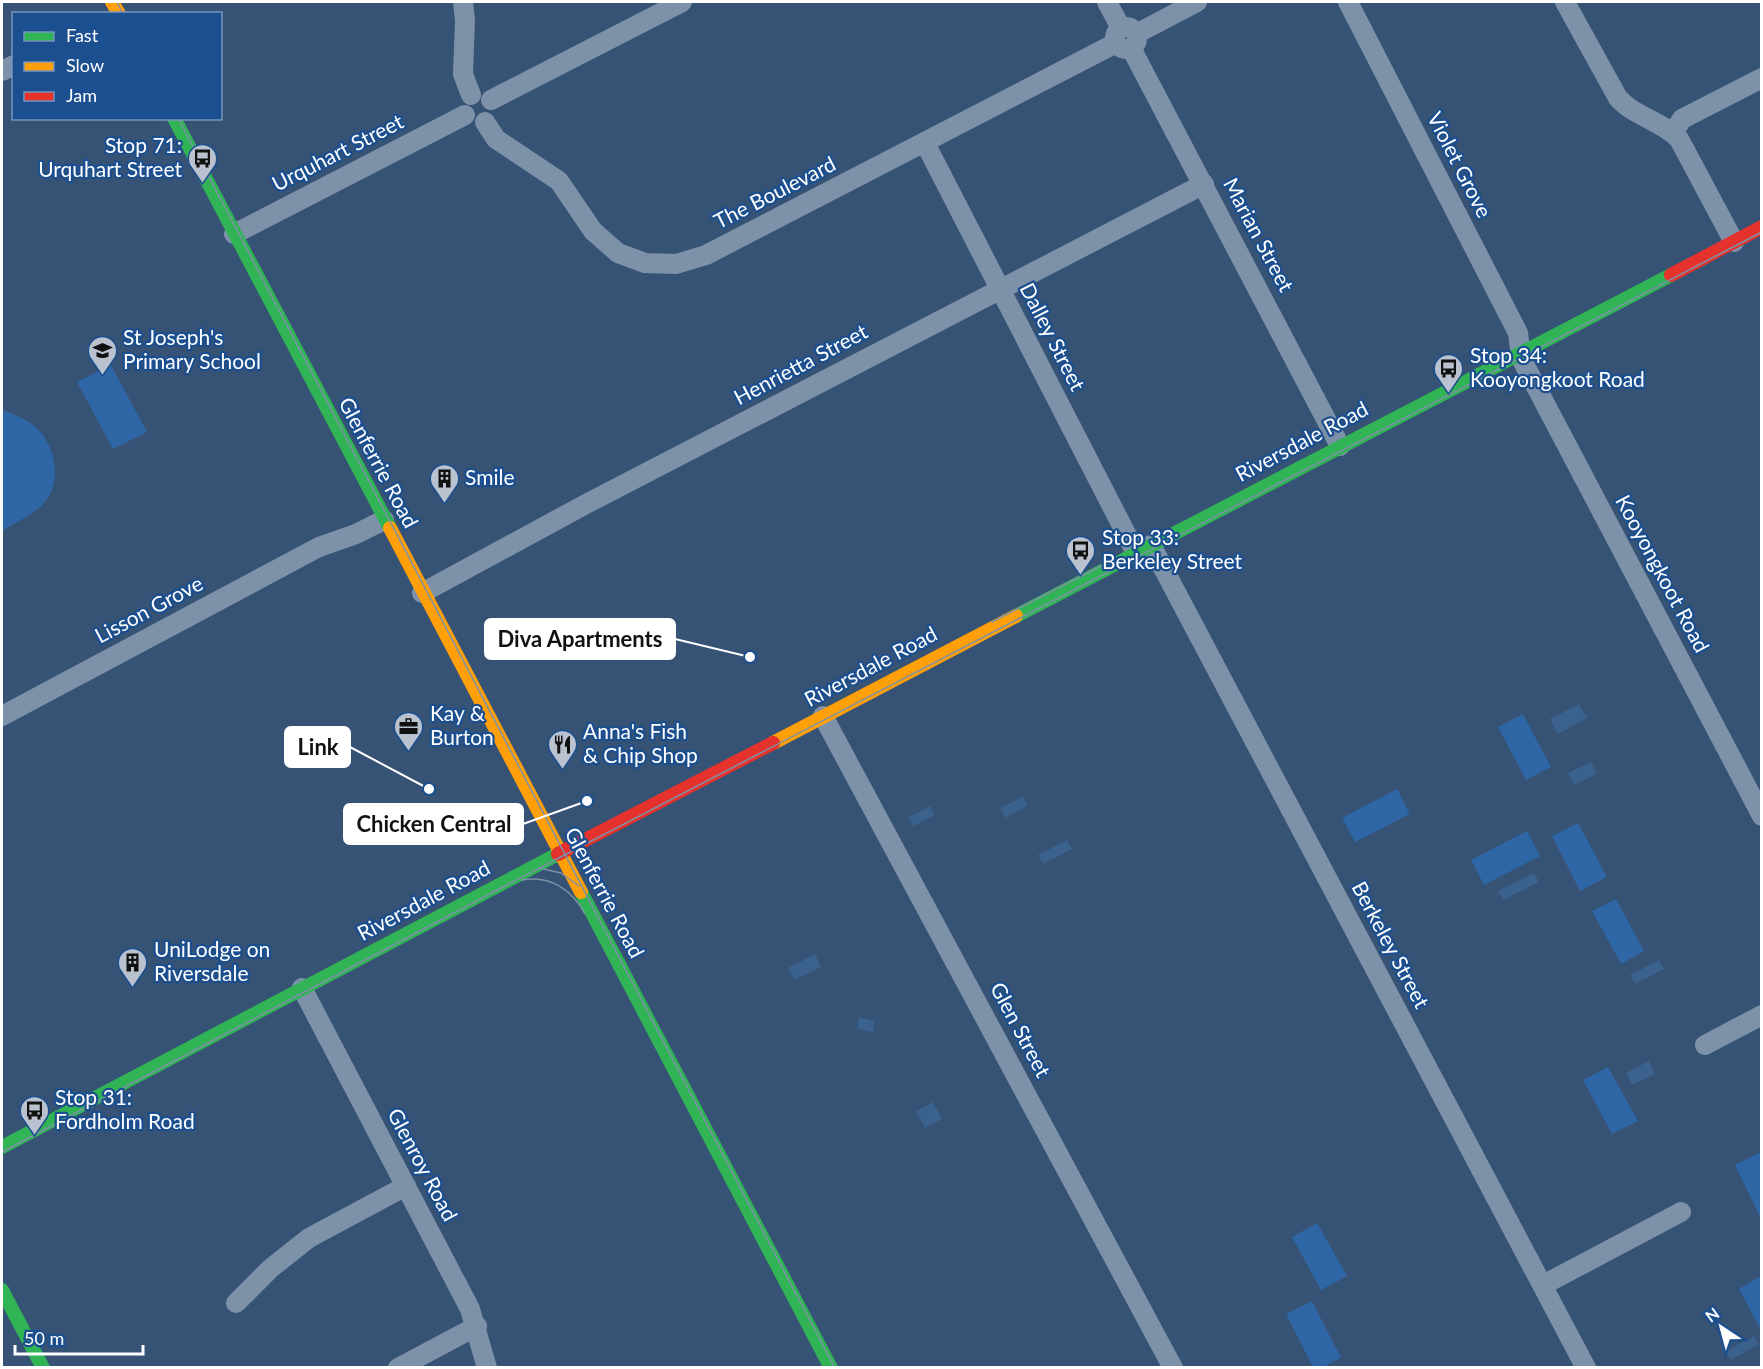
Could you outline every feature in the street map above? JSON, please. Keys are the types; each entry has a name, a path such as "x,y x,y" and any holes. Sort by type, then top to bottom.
{"main road":[{"name":"Glenferrie Road","path":"175,120 831,1368"},
{"name":"Riversdale Road","path":"2,1147 302,988 1761,227"},
{"path":"2,1290 43,1368"}],"street":[{"path":"463,2 465,20 463,74 471,95"},
{"path":"491,100 682,2"},
{"name":"Marian Street","path":"1107,2 1340,446"},
{"name":"The Boulevard","path":"485,122 496,139 559,181 593,231 618,253 645,263 676,264 706,255 1197,2"},
{"name":"Violet Grove","path":"1348,2 1518,333 1521,353"},
{"path":"1565,2 1617,98 1639,116 1674,133 1684,146 1734,242"},
{"path":"1674,133 1683,119 1761,78"},
{"path":"484,94 491,100 493,110 485,122 471,122 465,115 464,102 471,95 484,94"},
{"name":"Urquhart Street","path":"234,234 465,115"},
{"name":"Dalley Street","path":"925,143 1000,288 1143,549"},
{"name":"Henrietta Street","path":"422,593 1000,288 1204,184"},
{"name":"Kooyongkoot Road","path":"1521,353 1761,816"},
{"name":"Lisson Grove","path":"2,716 319,547 357,534 381,514"},
{"name":"Berkeley Street","path":"1143,549 1586,1368"},
{"name":"Glen Street","path":"823,716 1173,1368"},
{"name":"Glenroy Road","path":"302,988 477,1326 487,1368"},
{"path":"1705,1045 1761,1015"},
{"path":"236,1303 271,1268 309,1238 406,1186"},
{"path":"1543,1286 1681,1212"},
{"path":"398,1368 477,1326"}],"shaded area":[{"path":"111,365 147,432 113,449 77,382"},
{"path":"2,410 26,420 38,429 50,447 55,478 48,498 41,506 2,531"},
{"path":"1579,704 1587,718 1558,734 1550,719"},
{"path":"1523,714 1551,767 1526,780 1498,727"},
{"path":"1591,762 1597,774 1574,785 1568,773"},
{"path":"1397,789 1410,814 1355,842 1342,818"},
{"path":"1023,797 1027,806 1005,818 1000,808"},
{"path":"930,806 935,815 913,826 909,817"},
{"path":"1578,823 1607,877 1580,891 1552,836"},
{"path":"1527,831 1540,856 1484,885 1471,860"},
{"path":"1067,840 1072,849 1043,864 1038,855"},
{"path":"1534,873 1539,882 1503,900 1498,891"},
{"path":"1616,899 1644,951 1621,964 1592,911"},
{"path":"815,954 821,967 795,980 788,968"},
{"path":"1659,960 1664,969 1635,984 1630,975"},
{"path":"859,1017 875,1021 873,1032 857,1029"},
{"path":"1649,1061 1655,1074 1632,1085 1626,1073"},
{"path":"1608,1067 1638,1121 1612,1134 1583,1080"},
{"path":"933,1102 942,1119 925,1128 916,1111"},
{"path":"1761,1152 1762,1154 1761,1219 1735,1165"},
{"path":"1317,1223 1347,1276 1321,1290 1292,1237"},
{"path":"1761,1276 1761,1330 1739,1289"},
{"path":"1312,1301 1341,1358 1323,1367 1313,1367 1286,1314"},
{"path":"1754,1336 1759,1345 1730,1360 1726,1351"}],"tram line":[{"path":"117,2 122,12"},
{"path":"179,120 835,1368"},
{"path":"2,1152 503,887 1762,232"},
{"path":"992,622 1109,562"},
{"path":"539,868 561,873 579,886"},
{"path":"522,880 542,880 560,886 574,898 585,914"}],"traffic: fast":[{"path":"175,120 390,528"},
{"path":"1016,616 1671,275"},
{"path":"2,1147 558,854"},
{"path":"581,892 831,1368"},
{"path":"2,1290 43,1368"}],"traffic: slow":[{"path":"112,2 118,12"},
{"path":"390,528 581,892"},
{"path":"773,743 1016,616"}],"traffic: jam":[{"path":"1671,275 1762,227"},
{"path":"558,854 773,743"}],"place":[{"name":"Stop 71: Urquhart Street","path":"203,184"},
{"name":"St Joseph's Primary School","path":"102,376"},
{"name":"Stop 34: Kooyongkoot Road","path":"1449,394"},
{"name":"Smile","path":"444,504"},
{"name":"Stop 33: Berkeley Street","path":"1081,576"},
{"name":"Diva Apartments","path":"750,657"},
{"name":"Kay & Burton","path":"409,752"},
{"name":"Anna's Fish & Chip Shop","path":"562,770"},
{"name":"Link","path":"429,789"},
{"name":"Chicken Central","path":"587,801"},
{"name":"UniLodge on Riversdale","path":"133,988"},
{"name":"Stop 31: Fordholm Road","path":"34,1136"}]}
